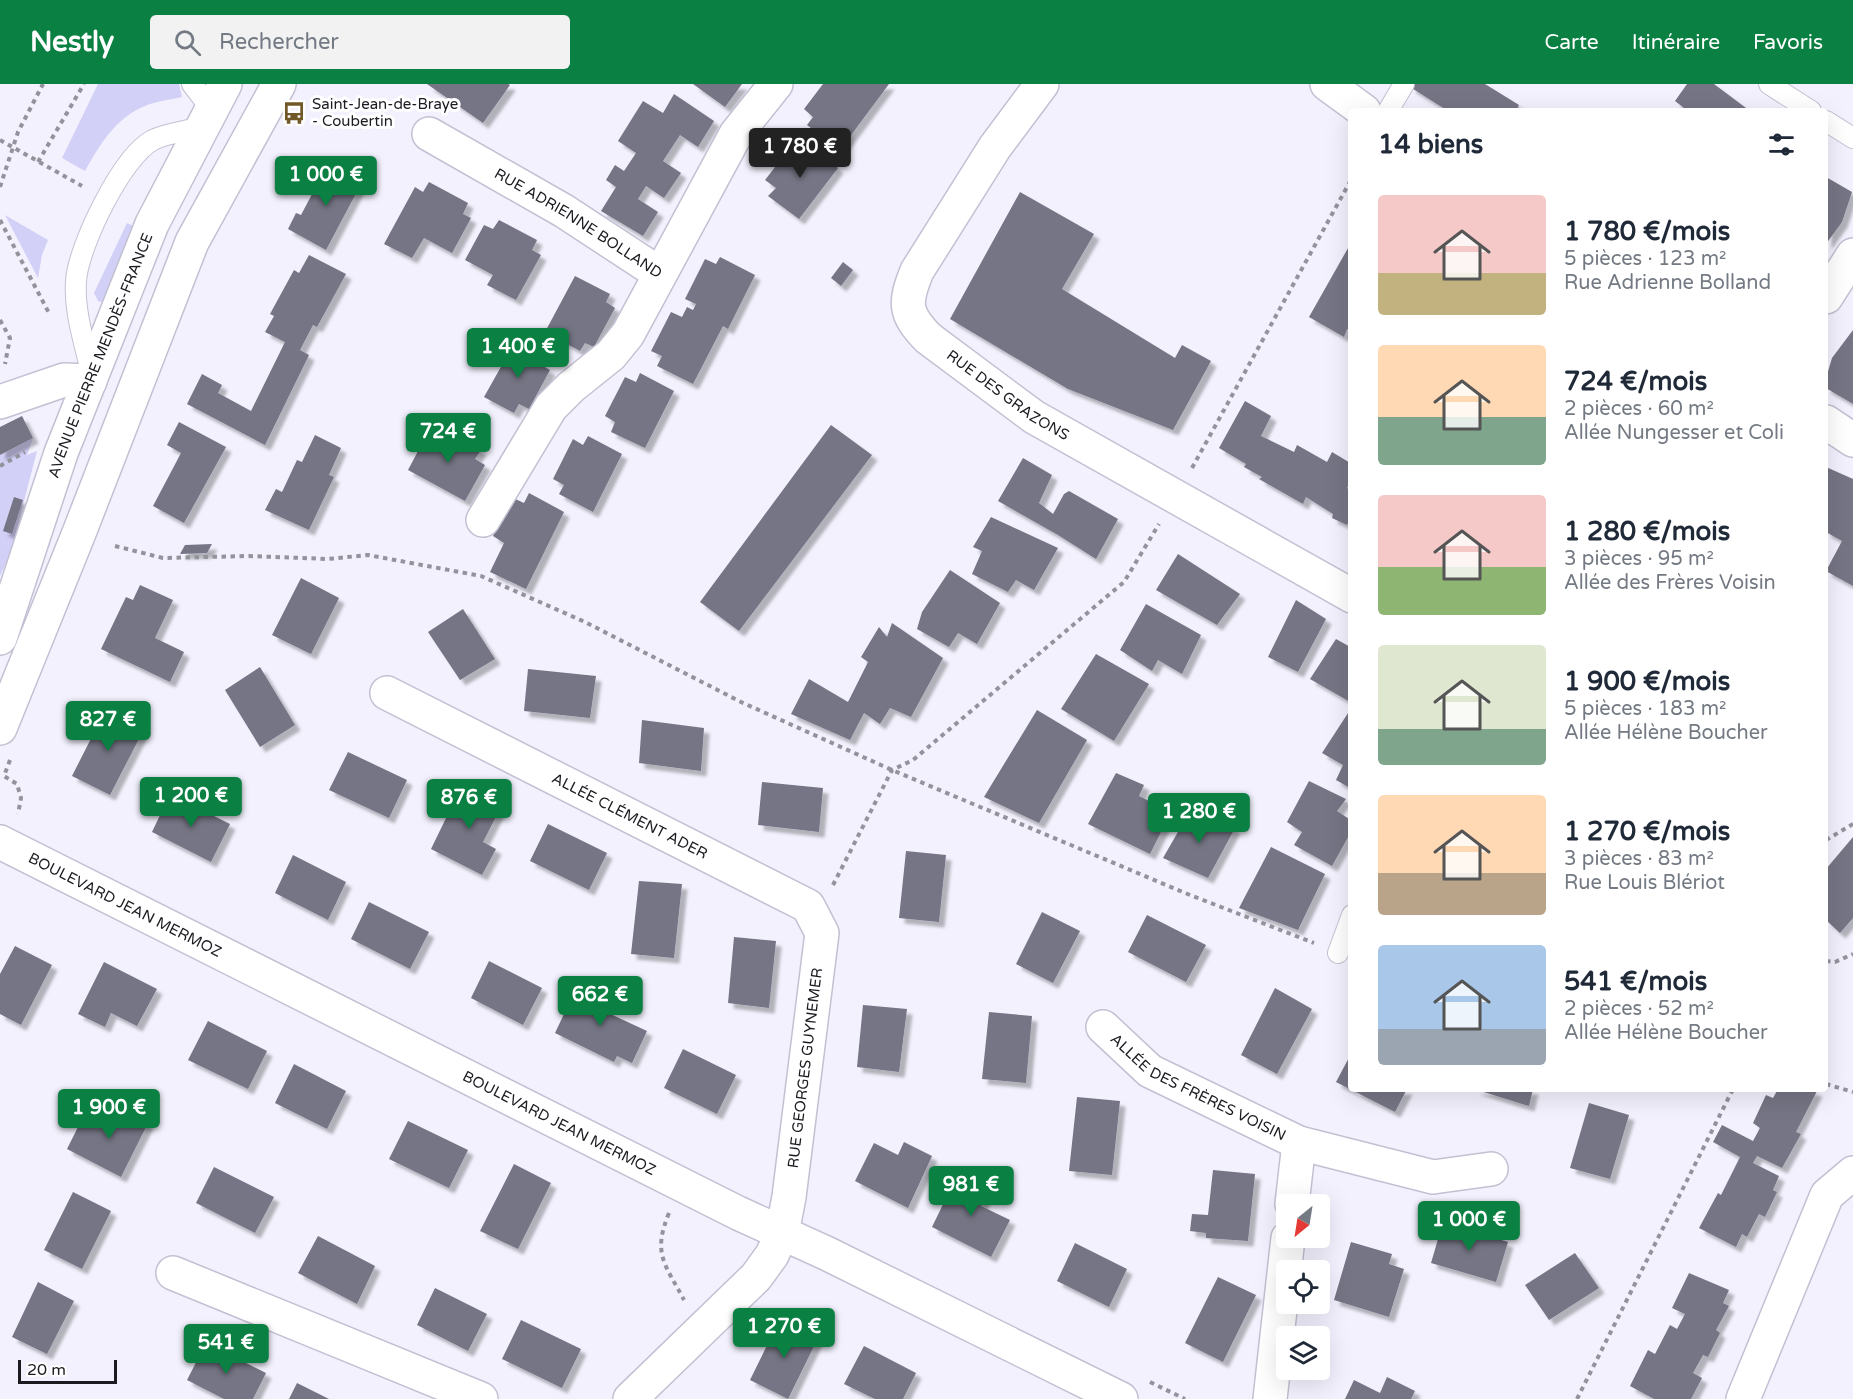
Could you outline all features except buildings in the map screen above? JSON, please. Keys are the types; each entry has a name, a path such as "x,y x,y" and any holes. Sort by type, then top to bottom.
{"street":[{"path":"0,728 79,533 192,242 279,84"},
{"name":"RUE ADRIENNE BOLLAND","path":"429,134 564,212 660,274 736,134 776,84"},
{"name":"RUE DES GRAZONS","path":"1042,84 996,147 917,271 908,293 908,313 915,325 928,338 1034,417 1348,594"},
{"path":"1327,84 1360,108"},
{"name":"AVENUE PIERRE MENDÈS-FRANCE","path":"0,638 61,453 152,224 208,101"},
{"path":"1828,294 1853,255"},
{"path":"483,520 551,407 571,387 611,355 628,334 660,274"},
{"path":"0,402 64,380 91,379"},
{"path":"1828,423 1853,440"},
{"name":"ALLÉE CLÉMENT ADER","path":"387,693 808,906"},
{"name":"BOULEVARD JEAN MERMOZ","path":"9,832 738,1213 1121,1399"},
{"name":"RUE GEORGES GUYNEMER","path":"630,1399 756,1276 772,1255 782,1233 789,1197 822,933 808,906"},
{"name":"ALLÉE DES FRÈRES VOISIN","path":"1103,1027 1150,1071 1299,1143 1434,1178 1491,1169"},
{"name":"ALLÉE DES FRÈRES VOISIN","path":"1293,1194 1299,1143"},
{"path":"1743,1399 1827,1195 1853,1173"},
{"path":"1270,1399 1287,1248"},
{"path":"173,1273 481,1399"}],"lane":[{"path":"1390,108 1404,84"},
{"path":"1769,84 1806,108"},
{"path":"91,379 77,303 76,281 84,248 107,200 129,162 153,140 208,101"},
{"path":"1828,122 1853,138"},
{"path":"1338,953 1348,926"}],"path":[{"path":"0,186 18,132 43,84"},
{"path":"38,162 84,84"},
{"path":"0,140 87,189"},
{"path":"808,906 828,894 892,770 913,760 1124,582 1175,498 1348,185"},
{"path":"0,220 50,316"},
{"path":"0,320 10,338 4,365"},
{"path":"0,466 31,449"},
{"path":"115,546 163,558 249,556 328,559 368,555 481,576 585,622 741,702 892,770 1190,895 1338,953"},
{"path":"4,776 17,783 21,798 9,832"},
{"path":"1828,839 1853,824"},
{"path":"1828,961 1835,962 1853,954"},
{"path":"1828,1085 1853,1092"},
{"path":"1577,1399 1730,1092"},
{"path":"670,1209 661,1232 661,1256 699,1332"}],"shaded area":[{"path":"98,84 179,84 182,97 149,104 125,117 102,142 85,171 62,158"},
{"path":"5,215 48,240 42,255 38,278"},
{"path":"127,223 140,229 104,303 98,301 94,293"},
{"path":"33,438 27,455 37,451 10,555 0,576 0,455"}],"place":[{"name":"Saint-Jean-de-Braye - Coubertin","path":"294,113"}]}
